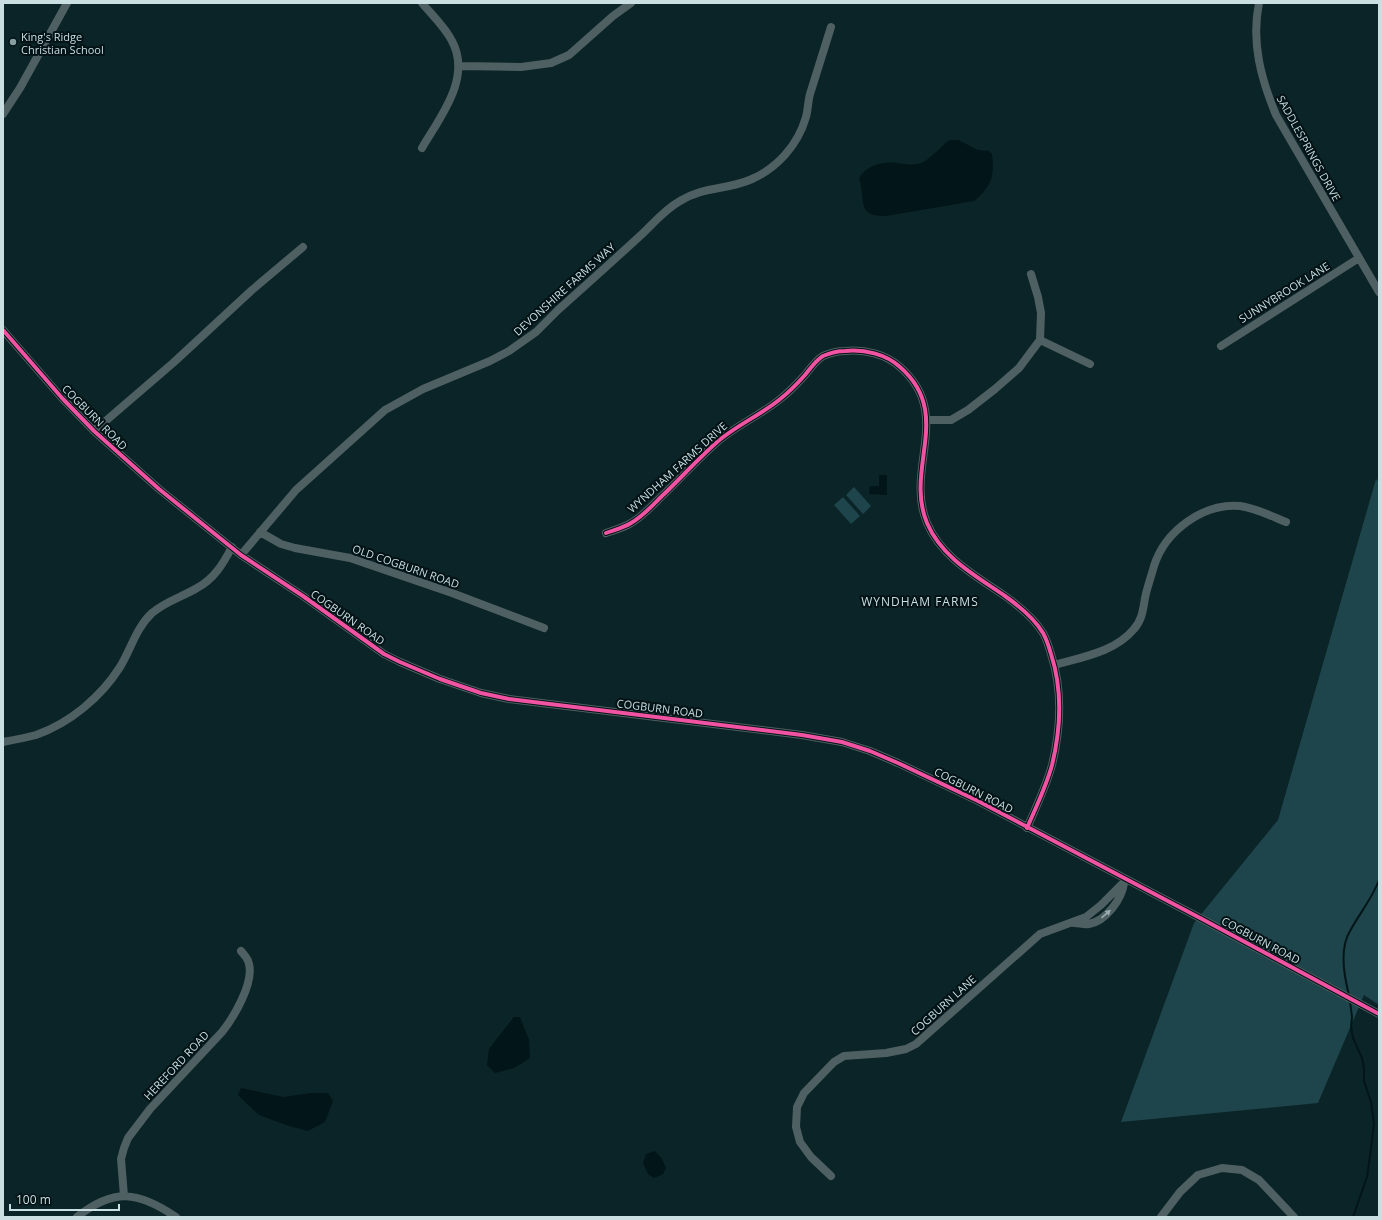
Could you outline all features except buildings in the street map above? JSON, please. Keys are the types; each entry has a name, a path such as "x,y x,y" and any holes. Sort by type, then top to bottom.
{"street":[{"path":"3,114 24,82 67,3"},
{"path":"422,3 452,41 460,66 454,93 422,148"},
{"path":"460,66 522,67 551,63 569,55 630,3"},
{"name":"SADDLESPRINGS DRIVE","path":"1259,3 1256,25 1257,43 1259,62 1265,89 1276,115 1379,292"},
{"name":"DEVONSHIRE FARMS WAY","path":"241,555 296,490 385,410 423,389 490,361 519,345 544,325 558,310 649,228 663,212 681,200 701,191 740,184 769,170 778,163 792,146 806,117 809,96 831,27"},
{"path":"94,431 173,364 252,290 303,247"},
{"name":"SUNNYBROOK LANE","path":"1221,346 1359,258"},
{"path":"927,420 951,420 968,410 1019,368 1040,340 1041,313 1031,274"},
{"name":"COGBURN ROAD","path":"3,330 62,398 94,431 149,480 241,555 384,654 400,662 481,693 509,699 554,706 798,734 842,742 870,751 978,801 1124,880 1202,919 1379,1014"},
{"path":"1040,340 1090,364"},
{"name":"WYNDHAM FARMS DRIVE","path":"606,533 630,524 645,513 717,443 735,428 779,401 802,379 820,358 835,352 856,351 878,355 897,364 911,378 919,389 924,402 927,420 920,491 924,513 932,533 952,558 1014,602 1030,617 1044,634 1054,665 1060,690 1058,734 1045,786 1027,828"},
{"path":"1054,665 1099,652 1127,636 1135,628 1144,609 1145,598 1157,556 1176,532 1194,517 1216,508 1240,506 1255,509 1286,522"},
{"name":"OLD COGBURN ROAD","path":"260,532 281,544 350,558 452,593 544,628"},
{"path":"3,742 36,735 47,730 75,714 93,701 108,685 120,667 144,621 171,600 197,589 206,582 221,567 232,547"},
{"name":"COGBURN LANE","path":"831,1176 811,1157 800,1142 796,1127 797,1107 804,1093 834,1062 844,1056 886,1053 906,1049 916,1044 1040,934 1071,923 1089,924 1102,918 1118,902 1123,891 1124,880"},
{"name":"HEREFORD ROAD","path":"124,1196 121,1159 128,1138 150,1109 222,1032 231,1020 239,1005 246,988 250,970 248,959 241,951"},
{"path":"1161,1217 1180,1192 1198,1175 1222,1168 1242,1170 1259,1180 1294,1217"},
{"path":"77,1217 99,1202 112,1197 124,1196 142,1199 167,1210 176,1217"}],"shaded area":[{"path":"958,140 978,150 989,151 992,154 993,169 990,181 980,196 974,201 886,216 876,215 866,210 859,178 866,170 881,163 912,165 924,162 948,141"},
{"path":"879,475 887,475 887,495 869,494 870,486 879,486"},
{"path":"1376,479 1379,482 1379,1005 1364,995 1318,1103 1121,1122 1194,923 1278,820"},
{"path":"854,487 871,506 863,514 846,495"},
{"path":"843,497 860,516 851,524 834,505"},
{"path":"514,1017 520,1017 529,1040 530,1058 514,1068 495,1073 487,1065 489,1049"},
{"path":"241,1088 283,1097 311,1093 328,1093 333,1101 325,1122 308,1131 259,1115 238,1095"},
{"path":"655,1151 662,1159 666,1168 663,1174 654,1178 648,1174 643,1163 646,1154"}],"waterway":[{"path":"1349,995 1344,971 1344,946 1350,931 1373,894 1379,880"},
{"path":"1350,1001 1353,1038 1362,1058 1364,1081 1371,1102 1374,1123 1367,1177 1353,1217"}],"cycle path":[{"path":"3,330 62,398 94,431 159,489 241,555 303,596 384,654 400,662 440,679 481,693 509,699 802,735 842,742 870,751 978,801 1379,1014"},
{"path":"606,533 622,528 643,515 716,443 731,431 771,406 799,382 823,356 840,351 860,351 874,353 894,362 916,385 924,403 926,423 921,482 921,502 927,523 933,535 941,546 961,565 1021,608 1031,617 1047,641 1055,668 1059,696 1059,723 1055,751 1050,773 1027,828"}],"place":[{"name":"King's Ridge Christian School","path":"13,42"}],"district":[{"name":"WYNDHAM FARMS","path":"920,601"}]}
